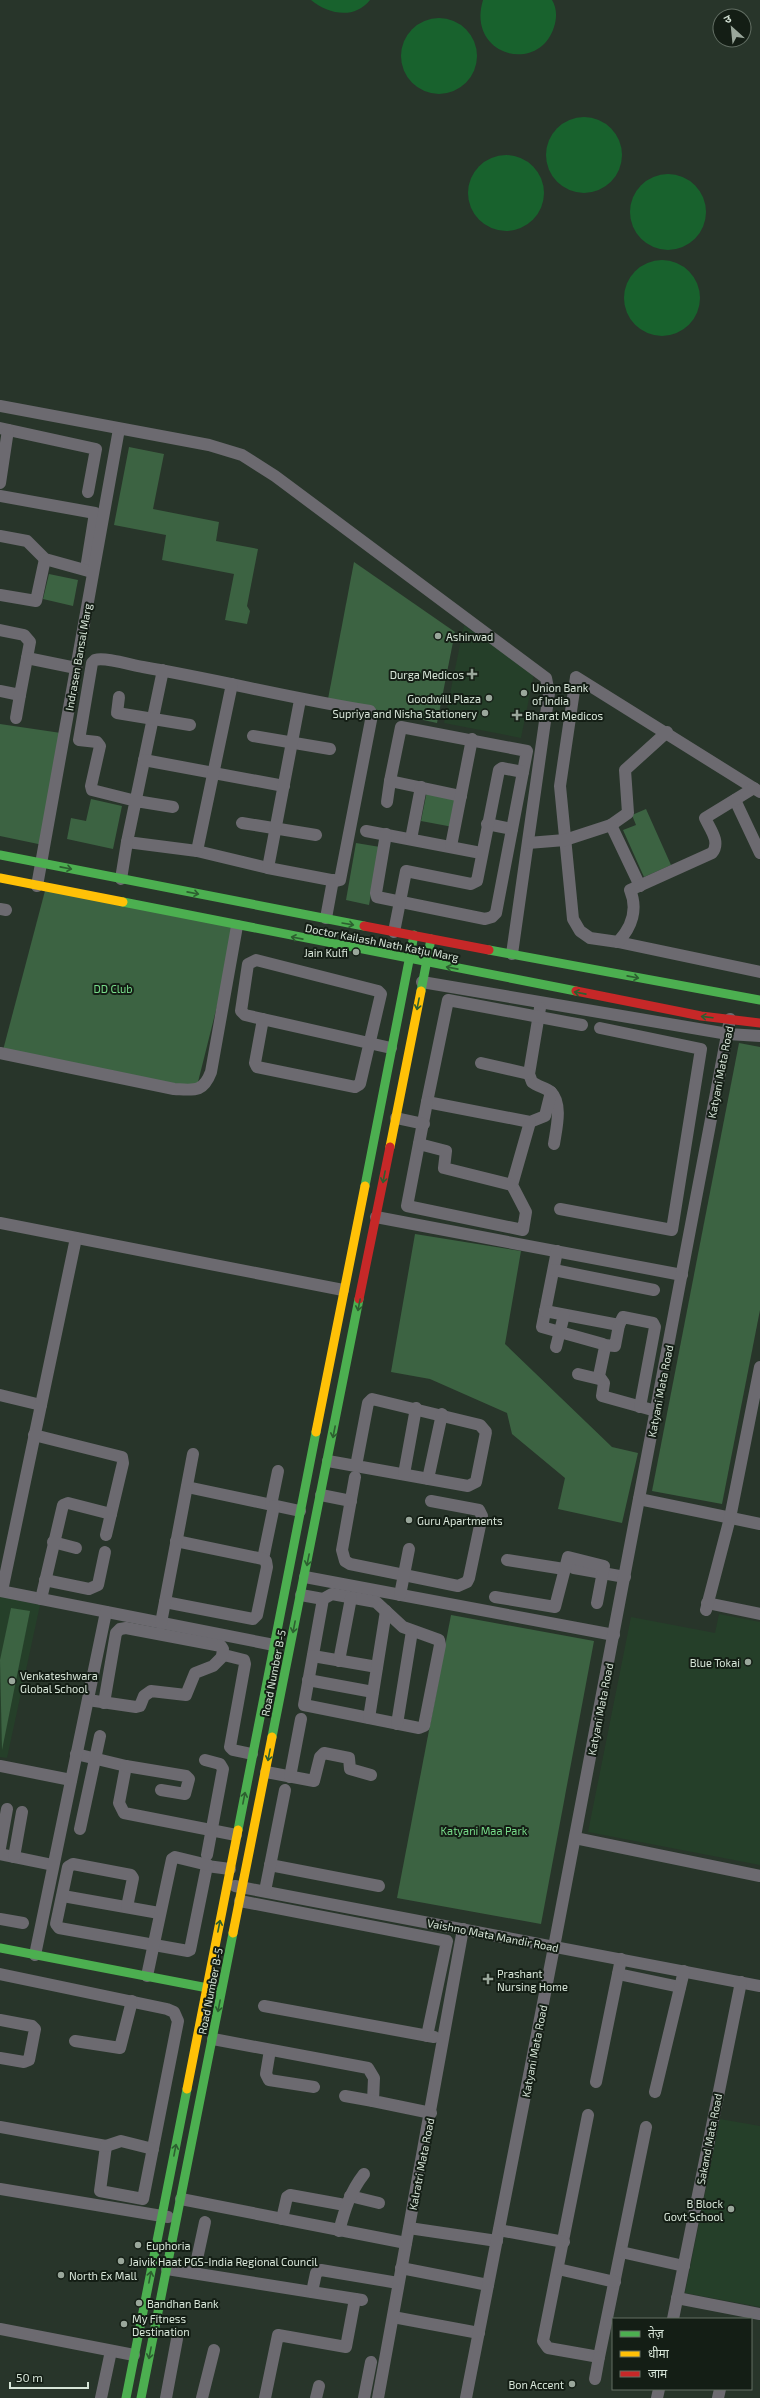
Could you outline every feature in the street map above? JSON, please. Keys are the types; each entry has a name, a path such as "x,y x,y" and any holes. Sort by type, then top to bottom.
{"street":[{"path":"0,406 209,445 242,455 287,485 546,678 549,693 512,954"},
{"path":"0,483 4,429 96,449 88,492"},
{"name":"Indrasen Bansal Marg","path":"38,886 76,668 90,571 120,429"},
{"path":"0,496 95,513 90,571 45,559 27,541 0,536"},
{"path":"0,594 36,602 45,559"},
{"path":"0,630 28,637 30,642 16,718"},
{"path":"28,658 76,668"},
{"path":"127,842 197,851 268,868 340,880 342,876 372,713 300,700 163,670 98,659 92,663 79,740 97,742 100,746 90,786 92,790 136,801 173,807"},
{"path":"121,878 127,842 163,670"},
{"path":"757,790 576,677 560,786 573,919 580,931 590,938 618,942 760,972"},
{"path":"197,851 232,684"},
{"path":"0,691 20,695"},
{"path":"119,697 117,713 190,725"},
{"path":"268,868 300,700"},
{"path":"386,834 376,893 380,899 485,919 492,917 496,912 526,750 401,726 387,802"},
{"path":"528,843 565,840 611,825 628,813 625,770 666,732"},
{"path":"253,736 330,748"},
{"path":"451,846 472,739"},
{"path":"144,760 213,771 284,786"},
{"path":"394,932 406,871 474,883 476,881 499,770 502,768 523,772"},
{"path":"390,781 461,796"},
{"path":"411,838 421,787"},
{"path":"618,942 629,930 633,915 633,898 630,890 712,853 716,848 716,841 705,818 735,800 757,790"},
{"path":"735,800 760,853"},
{"path":"242,823 316,835"},
{"path":"487,824 512,829"},
{"path":"611,825 640,886"},
{"path":"366,831 411,838 481,853"},
{"name":"Doctor Kailash Nath Katju Marg","path":"0,855 394,932 760,1000"},
{"name":"Doctor Kailash Nath Katju Marg","path":"0,878 409,960 701,1016 760,1023"},
{"path":"326,918 333,880"},
{"path":"0,1053 174,1089 196,1090 207,1084 211,1072 237,926"},
{"path":"126,2398 414,935"},
{"name":"Road Number B-5","path":"141,2398 422,982 432,938"},
{"path":"263,1019 255,1062 259,1068 355,1087 360,1084 370,1043 381,994 378,991 256,960 248,964 241,1011 245,1015 263,1019 370,1043 391,1048"},
{"path":"422,982 541,1001 728,1034 760,1036"},
{"path":"544,986 529,1074 532,1082 551,1092 556,1100 558,1109 554,1144"},
{"path":"530,1122 512,1185 526,1212 524,1230 407,1206 448,1000 582,1025"},
{"path":"625,1033 628,1017"},
{"name":"Katyani Mata Road","path":"466,2398 614,1635 730,1019"},
{"path":"560,1209 672,1230 701,1049 600,1028"},
{"path":"481,1063 529,1074"},
{"path":"427,1102 530,1122 545,1116 551,1092"},
{"path":"691,1111 713,1114"},
{"path":"396,1118 424,1124"},
{"path":"420,1144 446,1151 444,1168 512,1185"},
{"path":"376,1217 682,1275"},
{"path":"0,1223 344,1290"},
{"path":"76,1238 1,1591 274,1645"},
{"path":"557,1251 542,1327 604,1345 616,1346 619,1325 623,1317 651,1322 655,1325 640,1407"},
{"path":"554,1270 654,1290"},
{"path":"545,1311 619,1325"},
{"path":"556,1347 564,1314"},
{"path":"599,1379 604,1345"},
{"path":"760,1367 757,1395 730,1518 707,1606 760,1614"},
{"path":"578,1374 599,1379 604,1383 602,1396 656,1411"},
{"path":"0,1396 41,1405"},
{"path":"328,1460 355,1472 404,1474 468,1486 474,1484 486,1435 484,1428 480,1425 442,1414 375,1398 369,1401 355,1472 342,1550 345,1561 350,1564 458,1586 467,1582 469,1578 482,1518 481,1512 431,1500"},
{"path":"404,1474 416,1408"},
{"path":"428,1479 442,1414"},
{"path":"34,1436 122,1457 123,1463 106,1535"},
{"path":"161,1623 193,1454"},
{"path":"263,1559 278,1471"},
{"path":"187,1487 300,1511"},
{"path":"321,1495 351,1501"},
{"path":"640,1499 760,1524"},
{"path":"41,1599 61,1508 65,1504 111,1514"},
{"path":"164,1602 253,1619 257,1615 267,1567 266,1560 263,1559 176,1541"},
{"path":"53,1542 76,1548"},
{"path":"400,1595 409,1548"},
{"path":"45,1580 89,1588 95,1587 98,1585 105,1552"},
{"path":"507,1560 624,1578"},
{"path":"495,1597 553,1608 558,1601 569,1569"},
{"path":"597,1603 603,1574"},
{"path":"303,1587 400,1595 614,1635"},
{"path":"303,1587 323,1599"},
{"path":"330,1594 376,1602 397,1624 412,1631 438,1638 440,1645 425,1724 419,1728 304,1705 323,1599 330,1594"},
{"path":"340,1660 351,1598"},
{"path":"369,1718 386,1611"},
{"path":"35,1954 106,1612"},
{"path":"88,1700 138,1707 144,1696 151,1691 186,1695 195,1673 213,1666 222,1656 223,1649 221,1646 126,1628 120,1629 116,1633 104,1702"},
{"path":"397,1724 412,1631"},
{"path":"222,1656 245,1661 230,1747 233,1750 252,1754"},
{"path":"313,1656 377,1667"},
{"path":"308,1680 373,1692"},
{"path":"290,1777 301,1719"},
{"path":"80,1829 100,1736"},
{"path":"266,1772 314,1781 320,1757 324,1753 349,1758 350,1769 371,1775"},
{"path":"76,1754 126,1766 186,1776 189,1779 185,1794 160,1790"},
{"path":"127,1908 133,1878 131,1875 73,1864 68,1867 57,1926 185,1952 190,1950 208,1860 223,1767 220,1764 205,1760"},
{"path":"0,1766 71,1780"},
{"path":"126,1766 119,1803 124,1813 236,1836"},
{"path":"265,1891 285,1790"},
{"path":"0,1848 4,1808 27,1813 14,1857"},
{"path":"575,1838 760,1876"},
{"path":"0,1854 53,1865"},
{"path":"147,1976 159,1913 172,1859 175,1857 208,1860 230,1869"},
{"path":"270,1865 379,1886"},
{"name":"Vaishno Mata Mandir Road","path":"227,1884 760,1986"},
{"path":"63,1896 159,1913"},
{"path":"240,1901 447,1941 427,2036"},
{"path":"0,1919 23,1923"},
{"name":"Kalratri Mata Road","path":"378,2398 398,2283 431,2113 463,1929"},
{"path":"0,1948 222,1990"},
{"path":"596,2082 621,1959"},
{"path":"655,2092 684,1971"},
{"path":"0,1974 171,2010 178,2018 144,2198 141,2199 100,2191 106,2146"},
{"path":"618,1974 680,1988"},
{"name":"Sakand Mata Road","path":"673,2318 741,1982"},
{"path":"75,2041 120,2048 132,2001"},
{"path":"264,2006 443,2039"},
{"path":"0,2020 32,2026 35,2029 29,2060 24,2062 0,2058"},
{"path":"213,2040 368,2068 374,2078 373,2101"},
{"path":"270,2050 266,2074 268,2080 314,2088"},
{"path":"163,2096 184,2103"},
{"path":"345,2096 431,2113"},
{"path":"588,2115 544,2345 548,2348 599,2357"},
{"path":"0,2127 106,2146 121,2141 153,2149"},
{"path":"595,2379 646,2127"},
{"path":"340,2231 348,2200 364,2174"},
{"path":"0,2189 177,2218"},
{"path":"282,2219 287,2197 290,2195 379,2203"},
{"path":"181,2199 406,2243"},
{"path":"194,2273 205,2222"},
{"path":"409,2228 564,2242"},
{"path":"621,2252 684,2266"},
{"path":"401,2268 488,2285"},
{"path":"167,2269 358,2300 346,2347 278,2335 265,2398"},
{"path":"558,2269 615,2282"},
{"path":"312,2292 316,2273 321,2270 398,2283"},
{"path":"677,2298 737,2314 760,2314"},
{"path":"393,2316 479,2332"},
{"path":"0,2328 134,2355"},
{"path":"166,2398 177,2339"},
{"path":"202,2398 214,2350"},
{"path":"101,2398 111,2351"},
{"path":"364,2398 371,2362"},
{"path":"316,2398 319,2386"}],"shaded area":[{"path":"311,0 370,0 364,6 356,10 341,13 325,9"},
{"path":"483,0 552,0 556,13 554,27 546,42 534,51 520,54 506,52 494,46 485,35 481,19"},
{"path":"432,18 446,18 460,24 471,35 477,49 477,63 474,71 466,83 460,88 446,94 432,94 418,88 407,77 401,63 401,49 407,35 418,24"},
{"path":"577,117 591,117 605,123 616,134 622,148 622,162 619,170 611,182 605,187 591,193 577,193 563,187 552,176 546,162 546,148 552,134 563,123"},
{"path":"499,155 513,155 527,161 538,172 544,186 544,200 541,208 533,220 527,225 513,231 499,231 485,225 474,214 468,200 468,186 474,172 485,161"},
{"path":"661,174 675,174 689,180 700,191 706,205 706,219 703,227 695,239 689,244 675,250 661,250 647,244 636,233 630,219 630,205 636,191 647,180"},
{"path":"655,260 669,260 683,266 694,277 700,291 700,305 697,313 689,325 683,330 669,336 655,336 641,330 630,319 624,305 624,291 630,277 641,266"},
{"name":"Goodwill Plaza","path":"464,625 534,674 521,738 444,723"},
{"name":"Venkateshwara Global School","path":"0,1596 40,1605 7,1758 0,1757"},
{"path":"719,1614 760,1622 760,1865 588,1832 631,1617 715,1633"},
{"name":"B Block Govt School","path":"720,2119 760,2126 760,2307 685,2293"}],"green space":[{"path":"129,447 164,454 153,509 219,522 216,541 258,549 247,606 250,611 247,624 225,620 234,574 162,560 166,535 114,525"},
{"path":"354,562 455,632 437,723 328,699"},
{"path":"49,574 78,580 73,606 43,599"},
{"path":"0,724 61,733 43,845 0,836"},
{"path":"427,791 459,797 453,827 421,821"},
{"path":"91,799 122,806 113,849 67,839 71,818 86,821"},
{"path":"646,809 671,865 644,877 623,830 636,825 632,815"},
{"path":"356,843 380,847 369,905 346,900"},
{"name":"DD Club","path":"46,887 237,926 196,1090 2,1054"},
{"path":"739,1043 760,1047 760,1310 722,1504 652,1491"},
{"path":"415,1234 521,1251 505,1344 612,1447 638,1453 622,1523 558,1509 565,1478 512,1434 507,1413 430,1379 391,1372"},
{"path":"11,1608 30,1611 2,1750 0,1660"},
{"name":"Katyani Maa Park","path":"451,1615 594,1641 541,1924 397,1898"}],"traffic: fast":[{"path":"0,855 364,926"},
{"path":"123,902 576,991"},
{"path":"365,1186 414,935"},
{"path":"421,991 431,939"},
{"path":"489,950 760,1000"},
{"path":"272,1737 359,1299"},
{"path":"238,1830 316,1432"},
{"path":"141,2398 233,1933"},
{"path":"0,1948 218,1990"},
{"path":"126,2398 187,2089"}],"traffic: slow":[{"path":"0,878 123,902"},
{"path":"390,1147 421,991"},
{"path":"316,1432 365,1186"},
{"path":"233,1933 272,1737"},
{"path":"187,2089 238,1830"}],"traffic: jam":[{"path":"364,926 489,950"},
{"path":"576,991 701,1016 760,1023"},
{"path":"359,1299 390,1147"}],"place":[{"name":"Ashirwad","path":"438,636"},
{"name":"Durga Medicos","path":"472,674"},
{"name":"Union Bank of India","path":"524,693"},
{"name":"Goodwill Plaza","path":"489,698"},
{"name":"Supriya and Nisha Stationery","path":"485,713"},
{"name":"Bharat Medicos","path":"517,715"},
{"name":"Jain Kulfi","path":"356,952"},
{"name":"Guru Apartments","path":"409,1520"},
{"name":"Blue Tokai","path":"748,1662"},
{"name":"Venkateshwara Global School","path":"12,1681"},
{"name":"Prashant Nursing Home","path":"488,1979"},
{"name":"B Block Govt School","path":"731,2209"},
{"name":"Euphoria","path":"138,2245"},
{"name":"Jaivik Haat PGS-India Regional Council","path":"121,2261"},
{"name":"North Ex Mall","path":"61,2275"},
{"name":"Bandhan Bank","path":"139,2303"},
{"name":"My Fitness Destination","path":"124,2324"},
{"name":"Bon Accent","path":"572,2384"}]}
